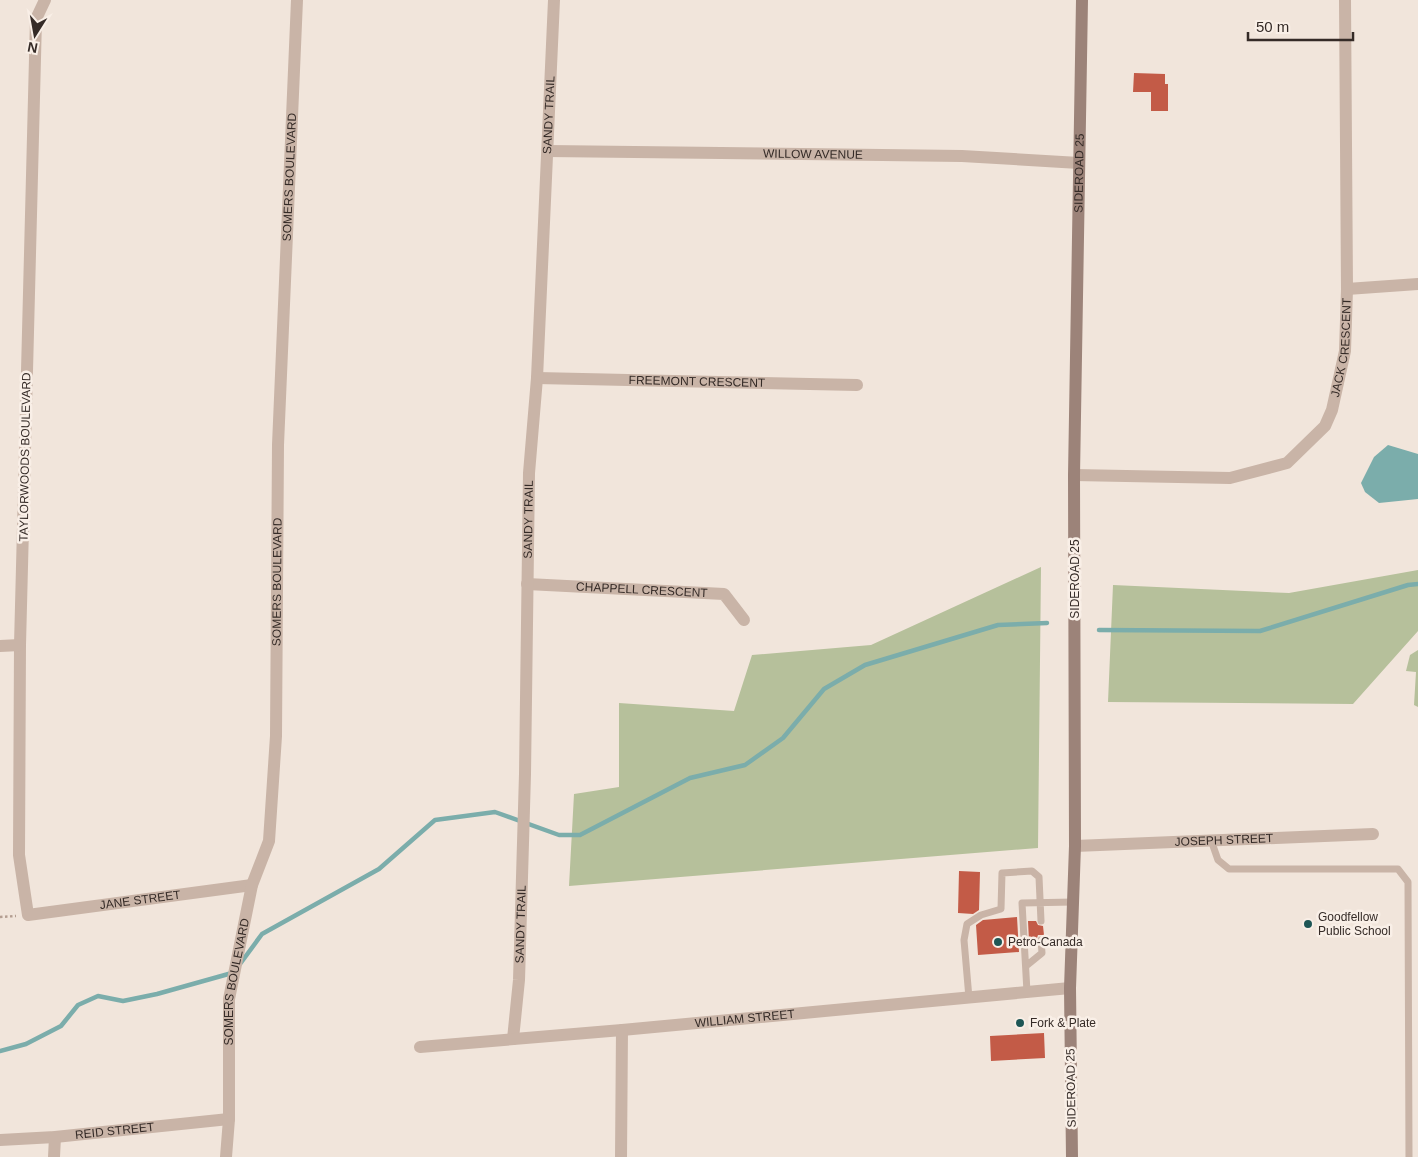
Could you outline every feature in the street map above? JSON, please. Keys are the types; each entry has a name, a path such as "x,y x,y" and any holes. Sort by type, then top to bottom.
{"main road":[{"name":"SIDEROAD 25","path":"1072,1157 1070,988 1075,846 1074,475 1082,0"}],"street":[{"name":"TAYLORWOODS BOULEVARD","path":"28,915 18,855 20,645 36,19 45,0"},
{"name":"SOMERS BOULEVARD","path":"226,1157 229,1119 228,999 252,885 269,841 276,736 278,445 297,0"},
{"name":"SANDY TRAIL","path":"514,1039 519,980 525,774 529,472 537,378 554,0"},
{"name":"JACK CRESCENT","path":"1074,475 1230,478 1287,463 1325,426 1332,410 1345,351 1347,289 1346,0"},
{"name":"WILLOW AVENUE","path":"548,151 962,156 1079,164"},
{"path":"1347,289 1418,284"},
{"name":"FREEMONT CRESCENT","path":"537,378 857,385"},
{"name":"CHAPPELL CRESCENT","path":"528,584 724,594 744,620"},
{"path":"0,646 20,645"},
{"name":"JOSEPH STREET","path":"1075,846 1373,834"},
{"name":"JANE STREET","path":"28,915 252,885"},
{"name":"WILLIAM STREET","path":"420,1046 622,1030 1070,988"},
{"path":"621,1157 622,1030"},
{"name":"REID STREET","path":"0,1140 229,1119"},
{"path":"54,1157 55,1136"}],"lane":[{"path":"1211,840 1218,860 1229,869 1398,869 1408,882 1409,1157"},
{"path":"969,998 964,940 967,924 981,915 1001,909 1002,873 1032,871 1039,877 1041,920"},
{"path":"1027,992 1022,903 1073,902"},
{"path":"1026,966 1042,952 1041,940"}],"green space":[{"path":"1041,567 1038,848 569,886 574,794 619,787 619,703 734,711 752,655 871,645"},
{"path":"1418,570 1418,631 1353,704 1108,702 1113,585 1289,593"},
{"path":"1418,650 1418,707 1414,705 1416,672 1406,671 1410,655"}],"water":[{"path":"1388,445 1418,454 1418,499 1379,503 1365,492 1361,483 1374,457"}],"building":[{"path":"1134,73 1165,74 1165,84 1168,84 1168,111 1151,111 1151,92 1133,92"},
{"path":"959,871 980,872 979,910 973,914 958,913"},
{"name":"Petro-Canada","path":"1017,917 1019,952 978,955 976,925 983,920"},
{"path":"1028,921 1036,921 1038,925 1043,926 1044,935 1038,935 1036,941 1029,941"},
{"path":"1044,1033 1045,1058 991,1061 990,1036"}],"waterway":[{"path":"1099,630 1260,631 1408,585 1418,584"},
{"path":"240,964 262,934 379,869 435,820 495,812 559,835 580,835 690,778 745,765 783,738 824,689 865,665 998,625 1047,623"},
{"path":"0,1051 26,1044 61,1026 78,1005 98,996 123,1001 157,994 232,973"}],"place":[{"name":"Goodfellow Public School","path":"1308,924"},
{"name":"Petro-Canada","path":"998,942"},
{"name":"Fork & Plate","path":"1020,1023"}]}
